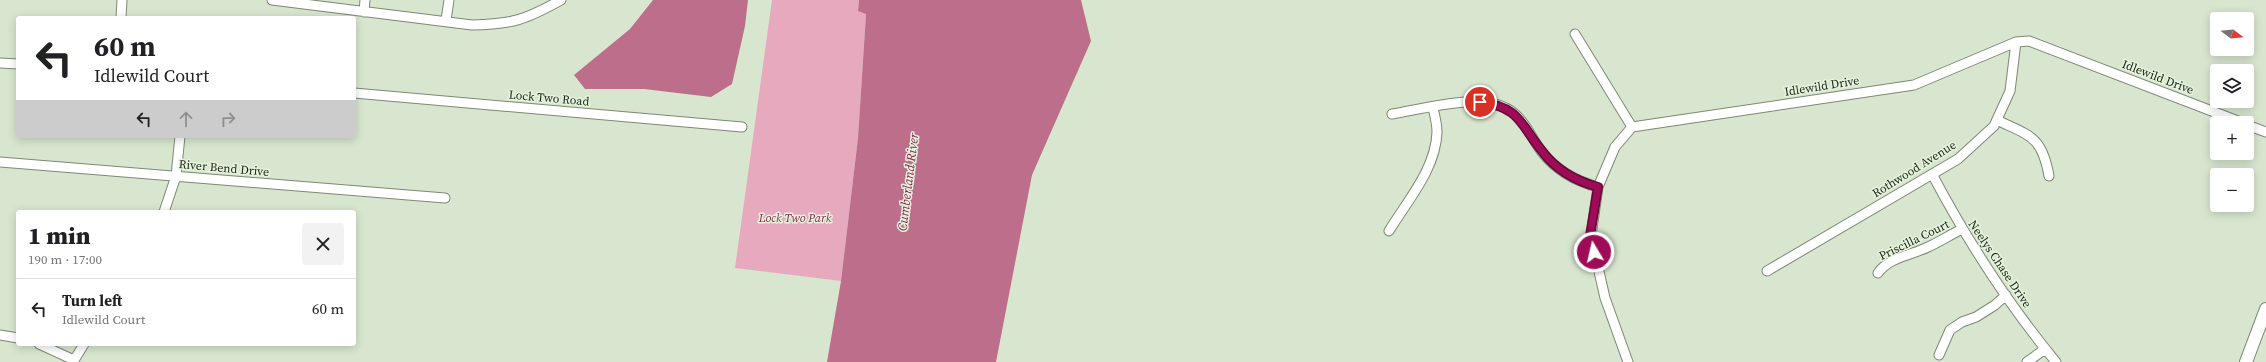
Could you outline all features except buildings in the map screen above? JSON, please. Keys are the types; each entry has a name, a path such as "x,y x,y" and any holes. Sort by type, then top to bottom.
{"main road":[{"path":"2246,362 2266,310"}],"street":[{"path":"121,16 122,0"},
{"path":"272,0 364,12 446,20 472,25 504,24 532,17 561,0"},
{"path":"364,12 365,0"},
{"path":"446,20 449,0"},
{"path":"1575,34 1632,127 1615,147 1598,187 1590,236 1605,298 1628,362"},
{"name":"Idlewild Drive","path":"1632,127 1914,85 2016,42 2029,41 2225,116"},
{"name":"Rothwood Avenue","path":"1767,271 1958,159 1994,126 2010,91 2016,42"},
{"path":"0,62 16,64"},
{"name":"Lock Two Road","path":"356,93 742,127"},
{"path":"1392,114 1469,101 1491,103 1506,108 1519,119 1542,152 1558,168 1579,182 1598,187"},
{"path":"1388,231 1418,186 1431,159 1437,132 1433,108"},
{"path":"1996,120 2032,137 2045,155 2049,176"},
{"path":"2254,127 2266,132"},
{"path":"165,210 176,176 180,138"},
{"name":"River Bend Drive","path":"0,162 445,198"},
{"name":"Neelys Chase Drive","path":"1932,174 1962,229 2006,295 2056,362"},
{"name":"Priscilla Court","path":"1878,273 1881,268 1896,259 1927,248 1962,229"},
{"path":"1939,355 1950,330 1962,322 1989,309 2006,295"},
{"path":"0,335 16,338"},
{"path":"43,346 73,361 83,346"},
{"path":"2027,362 2045,349"}],"green space":[{"name":"Lock Two Park","path":"772,0 859,0 858,11 866,13 858,138 841,281 735,268"}],"water":[{"path":"653,0 748,0 745,26 732,84 711,97 644,89 585,89 574,75 630,29"},
{"name":"Cumberland River","path":"859,0 1081,0 1091,41 1032,175 996,362 827,362 841,281 858,138 866,14 858,11"}],"route":[{"path":"1480,102 1491,103 1506,108 1519,119 1542,152 1558,168 1579,182 1598,187 1590,236 1594,252"}]}
